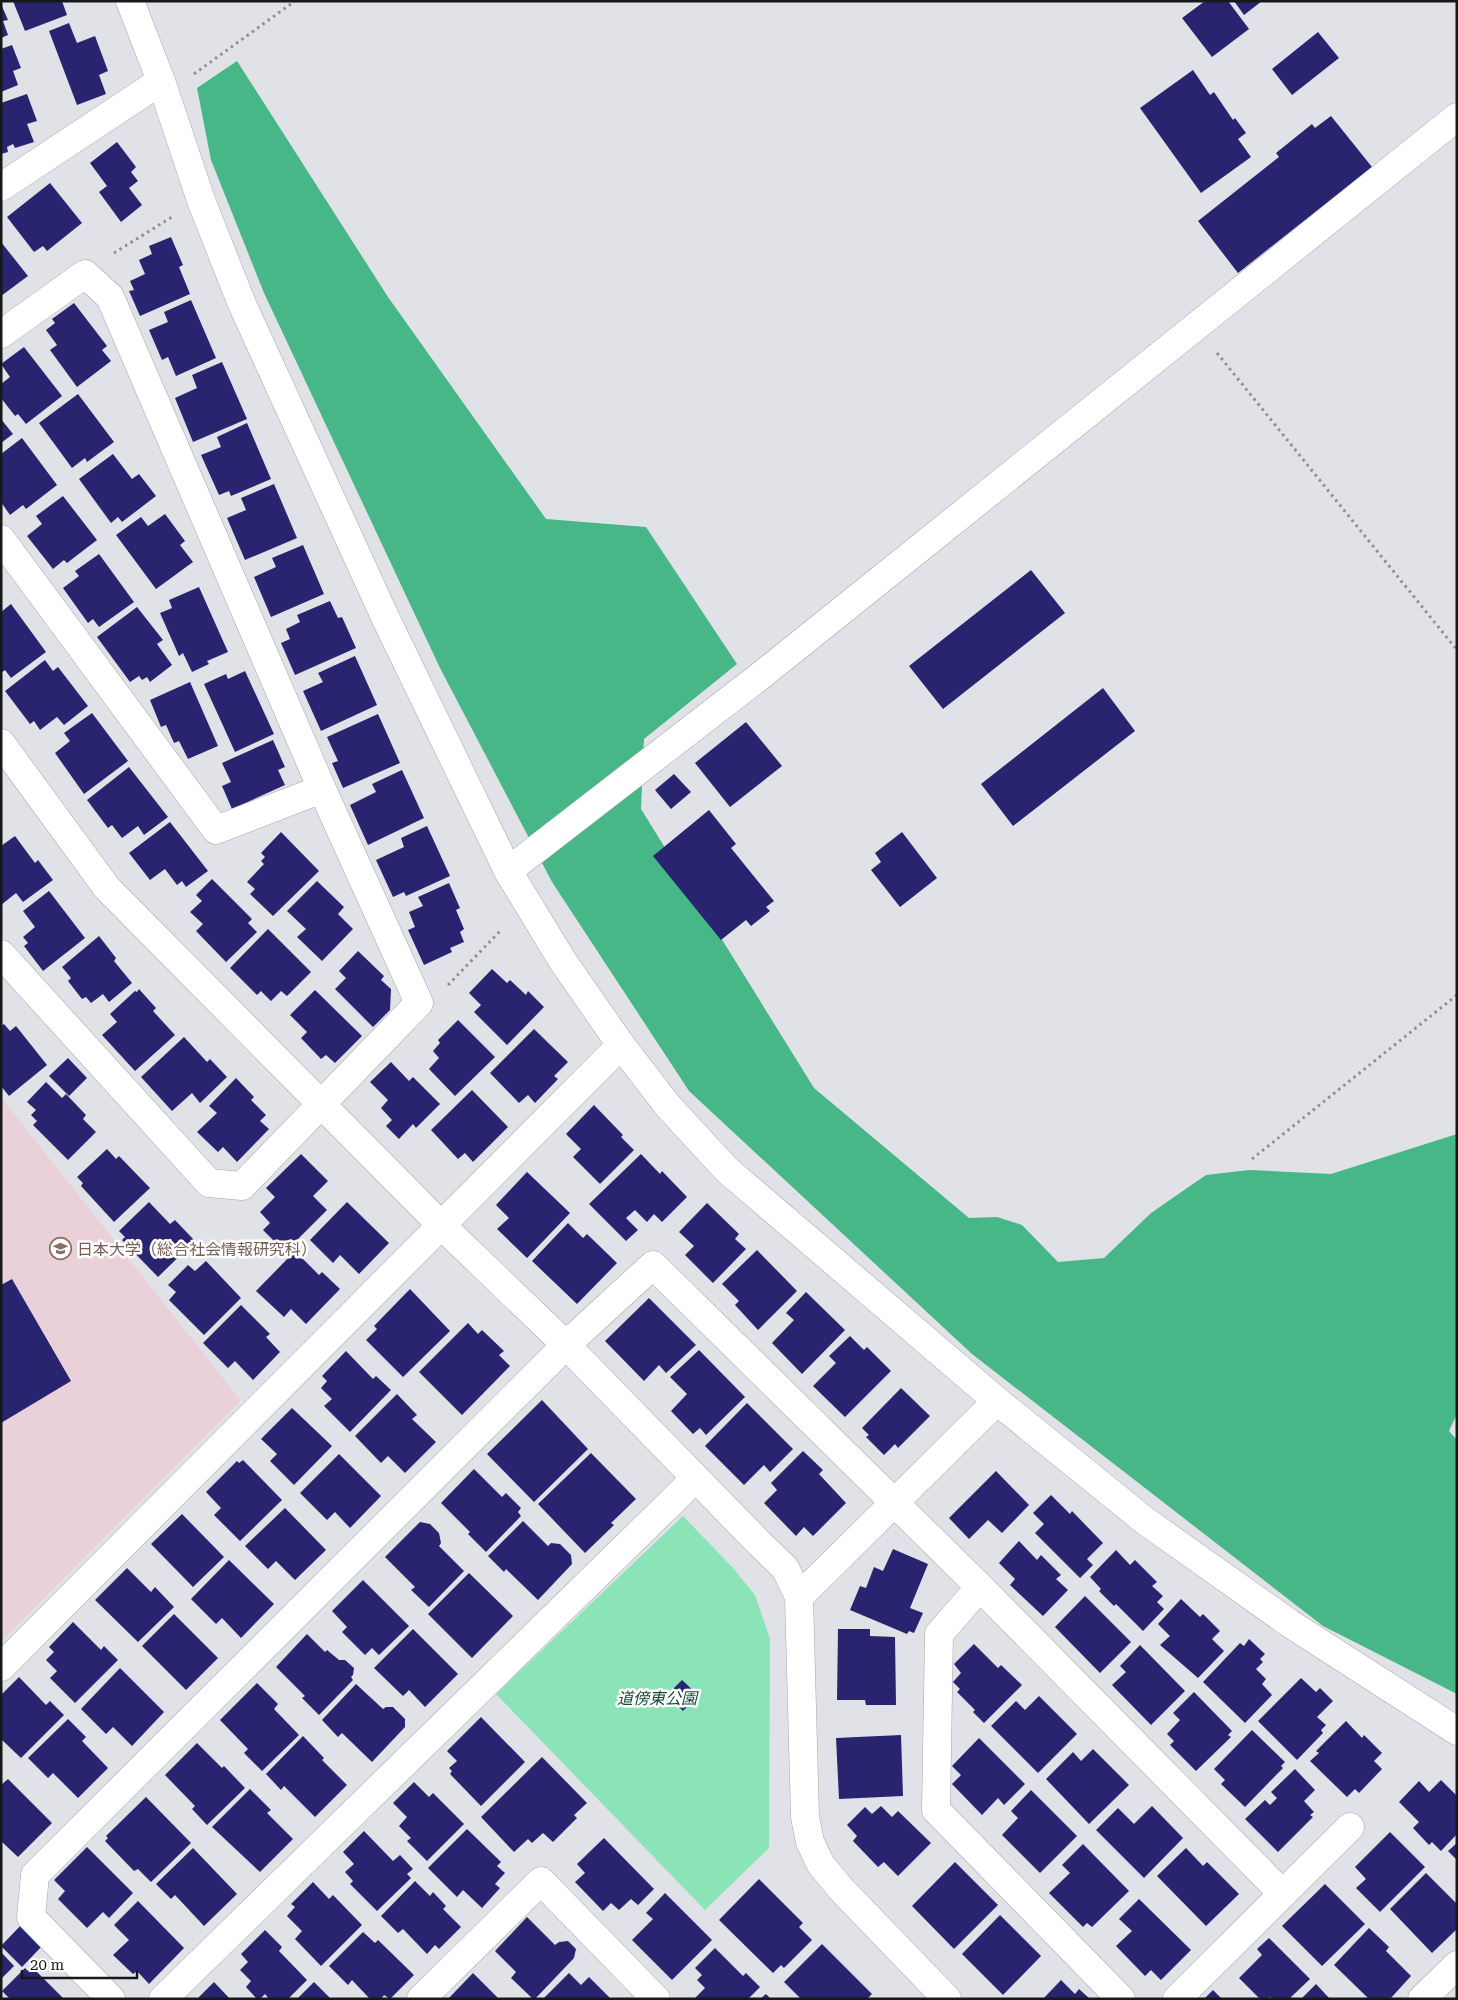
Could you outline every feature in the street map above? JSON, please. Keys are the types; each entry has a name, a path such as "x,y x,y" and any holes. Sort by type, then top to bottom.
{"street":[{"path":"130,1 163,88 202,203 242,304 385,616 508,871 562,960 621,1045 668,1106 727,1170 997,1401 1152,1525 1289,1623 1457,1731"},
{"path":"1,187 163,88"},
{"path":"508,871 764,673 1457,117"},
{"path":"1,334 85,274 110,297 322,789 419,1003 242,1186 209,1183 1,954"},
{"path":"1,539 216,830 322,789"},
{"path":"1,743 107,888 442,1226 566,1345 785,1568 799,1597 805,1817 810,1842 821,1865 842,1890 947,1999"},
{"path":"1,1667 621,1045"},
{"path":"111,1999 31,1917 35,1875 566,1345 652,1265 980,1587 1283,1894"},
{"path":"799,1597 997,1401"},
{"path":"163,1999 696,1478"},
{"path":"980,1587 939,1634 936,1810 1121,1999"},
{"path":"1177,1999 1350,1827"},
{"path":"421,1999 541,1881 656,1999"},
{"path":"1422,1999 1457,1965"}],"path":[{"path":"163,88 296,1"},
{"path":"85,274 164,221 202,203"},
{"path":"1196,328 1457,650"},
{"path":"419,1003 435,998 508,923"},
{"path":"1252,1159 1457,995"}],"shaded area":[{"name":"日本大学（総合社会情報研究科）","path":"1,1097 241,1401 1,1641"}],"green space":[{"path":"237,61 388,297 546,519 646,527 737,664 644,739 641,809 814,1088 969,1218 997,1217 1022,1225 1058,1262 1104,1258 1151,1213 1206,1175 1249,1170 1331,1174 1457,1134 1457,1414 1449,1431 1457,1440 1457,1694 1323,1626 972,1354 689,1091 552,882 440,668 264,293 211,160 197,88"},
{"name":"道傍東公園","path":"683,1516 733,1568 755,1595 770,1639 769,1848 705,1910 496,1694"}],"building":[{"path":"13,1 62,1 67,15 25,31"},
{"path":"1205,1 1228,1 1249,29 1212,57 1182,18"},
{"path":"1234,1 1262,1 1244,15"},
{"path":"1,4 8,20 3,21 8,35 1,38"},
{"path":"69,23 77,43 95,36 108,71 99,75 106,94 77,105 49,31"},
{"path":"1318,32 1339,58 1292,95 1272,69"},
{"path":"12,45 21,68 13,71 18,85 1,92 1,49"},
{"path":"1193,70 1210,95 1214,92 1233,120 1235,118 1246,133 1238,139 1251,157 1201,193 1140,108"},
{"path":"27,94 37,121 27,124 34,142 15,148 13,144 7,147 8,152 1,154 1,103"},
{"path":"1331,116 1372,167 1238,273 1198,221 1279,157 1276,153 1312,124 1315,128"},
{"path":"117,142 136,167 131,172 138,181 129,188 142,205 121,222 99,192 107,186 90,163"},
{"path":"50,183 82,223 47,251 43,246 34,252 7,217"},
{"path":"171,237 183,265 179,267 190,294 140,316 129,291 134,290 130,281 145,274 139,260 152,254 149,246"},
{"path":"1,242 28,276 1,296"},
{"path":"191,300 216,358 176,376 168,357 162,360 149,330 168,322 164,312"},
{"path":"74,303 107,346 102,350 111,361 77,387 50,350 57,345 46,330 55,323 52,319"},
{"path":"24,347 62,396 26,424 18,414 15,416 1,398 1,384 10,377 1,364"},
{"path":"222,362 247,419 193,442 175,398 197,388 192,375"},
{"path":"78,394 114,442 87,462 85,458 72,468 39,423"},
{"path":"1,419 13,434 1,443"},
{"path":"247,423 271,479 231,496 229,491 219,495 201,455 221,447 217,437"},
{"path":"22,438 57,485 26,509 23,505 10,515 1,502 1,454"},
{"path":"113,454 132,479 139,474 156,496 122,522 118,517 111,523 79,479"},
{"path":"274,484 297,538 245,560 227,518 246,510 241,498"},
{"path":"63,496 97,540 67,563 64,560 53,569 27,536 42,524 36,516"},
{"path":"165,514 185,541 180,545 193,562 156,589 116,535 141,517 148,526"},
{"path":"303,545 324,594 271,617 254,577 276,567 272,558"},
{"path":"99,554 134,602 99,627 93,619 88,623 63,588 79,576 75,571"},
{"path":"1031,570 1065,613 943,709 909,666"},
{"path":"199,587 228,652 207,661 209,664 192,672 183,653 179,656 160,613 172,608 169,600"},
{"path":"330,601 338,618 342,617 356,648 295,675 281,643 290,639 286,629 300,622 297,615"},
{"path":"11,604 46,652 11,678 5,670 1,673 1,612"},
{"path":"137,607 163,640 157,644 172,665 150,682 147,677 142,680 139,676 130,682 97,637"},
{"path":"355,656 377,705 321,731 303,691 323,682 318,673"},
{"path":"45,660 53,671 58,667 88,706 64,725 57,717 40,730 34,721 30,724 5,691"},
{"path":"245,671 274,734 235,752 204,684 226,674 228,679"},
{"path":"190,682 218,746 188,759 179,741 174,743 166,725 161,727 150,700"},
{"path":"1103,688 1135,731 1013,826 981,784"},
{"path":"92,713 128,761 84,794 55,753 70,741 64,733"},
{"path":"378,714 400,763 343,788 332,763 338,761 327,737"},
{"path":"746,722 782,766 730,807 695,763"},
{"path":"273,740 285,767 278,770 285,785 232,809 222,786 231,782 222,763"},
{"path":"129,767 168,817 144,835 138,826 122,838 112,825 108,828 87,800"},
{"path":"402,770 424,818 368,845 350,805 376,792 372,784"},
{"path":"674,774 691,792 671,809 655,790"},
{"path":"709,810 736,844 731,848 774,901 766,907 770,911 751,926 746,920 721,940 653,856"},
{"path":"170,822 208,871 186,887 182,881 177,885 165,869 150,880 129,853"},
{"path":"427,826 450,876 406,896 404,892 393,897 376,860 404,847 401,838"},
{"path":"281,832 319,871 273,916 250,894 255,889 247,882 264,864 261,861 265,857 261,853"},
{"path":"902,832 937,878 900,907 871,870 881,862 875,853"},
{"path":"15,836 35,863 38,860 53,880 23,902 16,893 1,905 1,846"},
{"path":"212,879 252,919 248,923 257,932 226,962 196,931 203,924 190,912 202,901 196,895"},
{"path":"317,881 344,907 338,914 353,929 322,961 297,937 306,929 287,911"},
{"path":"449,883 460,908 456,910 464,929 460,932 464,942 450,948 452,952 424,965 408,930 415,927 409,912 423,906 418,897"},
{"path":"49,891 85,938 43,971 24,946 28,943 23,937 35,927 23,911"},
{"path":"268,929 311,972 287,996 281,991 271,1001 261,991 257,995 230,968"},
{"path":"99,936 116,958 114,961 132,983 109,1002 103,994 91,1003 86,997 82,999 68,981 71,978 62,967"},
{"path":"358,951 384,976 381,980 391,989 390,1010 373,1027 335,989 346,978 339,971"},
{"path":"492,969 507,983 510,980 526,995 528,991 544,1007 507,1045 474,1012 481,1005 469,993"},
{"path":"139,989 156,1008 153,1011 175,1035 135,1071 102,1035 117,1022 110,1014"},
{"path":"315,990 362,1036 335,1063 326,1055 321,1059 301,1038 307,1032 290,1015"},
{"path":"458,1020 495,1057 455,1096 429,1069 439,1058 433,1051 440,1043 438,1040"},
{"path":"4,1024 10,1031 16,1026 47,1065 9,1096 1,1086 1,1026"},
{"path":"534,1029 568,1062 554,1076 558,1079 535,1103 528,1095 519,1103 490,1073"},
{"path":"184,1037 207,1062 210,1059 227,1077 200,1103 192,1093 172,1111 141,1077"},
{"path":"68,1058 87,1078 69,1096 49,1076"},
{"path":"391,1062 409,1081 413,1077 440,1104 416,1128 413,1124 399,1139 386,1126 392,1120 381,1108 388,1100 370,1082"},
{"path":"236,1078 254,1097 251,1100 266,1115 260,1121 269,1129 237,1162 223,1147 218,1152 197,1132 217,1113 209,1106"},
{"path":"46,1082 62,1098 66,1094 86,1115 83,1119 96,1132 68,1160 33,1125 37,1121 31,1115 36,1110 27,1102"},
{"path":"472,1090 508,1127 473,1162 465,1153 458,1159 431,1130"},
{"path":"594,1105 623,1135 621,1137 634,1150 600,1184 573,1157 581,1149 566,1134"},
{"path":"107,1149 116,1159 119,1156 150,1188 114,1222 81,1186 83,1183 77,1177"},
{"path":"301,1154 328,1181 313,1196 327,1210 285,1252 263,1230 270,1223 260,1212 275,1197 266,1188"},
{"path":"641,1154 660,1174 662,1171 687,1197 662,1222 654,1214 647,1222 635,1210 626,1218 638,1230 626,1241 589,1204"},
{"path":"527,1172 570,1213 527,1258 497,1229 509,1218 496,1205"},
{"path":"149,1202 170,1224 175,1220 195,1241 158,1277 122,1240 125,1237 119,1231"},
{"path":"347,1202 389,1243 359,1274 340,1255 333,1263 310,1240"},
{"path":"707,1203 739,1234 735,1239 746,1249 713,1283 685,1255 694,1246 679,1232"},
{"path":"568,1223 583,1238 587,1234 617,1263 577,1304 532,1261"},
{"path":"757,1250 797,1291 758,1330 735,1305 739,1301 722,1284"},
{"path":"295,1251 319,1275 322,1272 340,1289 306,1324 291,1309 284,1317 256,1291"},
{"path":"206,1261 241,1298 204,1335 169,1300 176,1292 168,1285 188,1265 195,1271"},
{"path":"12,1279 71,1381 1,1423 1,1285"},
{"path":"410,1289 450,1331 403,1377 366,1340 377,1329 374,1326"},
{"path":"806,1292 845,1330 802,1374 772,1343 794,1320 786,1313"},
{"path":"649,1298 696,1345 666,1373 659,1365 644,1381 605,1341"},
{"path":"241,1305 270,1334 266,1337 280,1352 253,1380 235,1361 228,1368 203,1343"},
{"path":"468,1323 478,1334 482,1330 504,1351 499,1355 510,1366 462,1415 419,1372"},
{"path":"850,1336 864,1350 867,1347 891,1371 845,1417 813,1386 836,1363 829,1356"},
{"path":"699,1350 745,1397 706,1435 700,1428 693,1434 671,1411 687,1394 670,1377"},
{"path":"346,1351 373,1379 376,1376 391,1390 350,1432 324,1406 332,1399 321,1388 327,1381 322,1376"},
{"path":"901,1388 930,1416 898,1448 895,1444 884,1455 866,1437 869,1435 862,1428"},
{"path":"397,1394 417,1415 412,1419 436,1442 405,1473 388,1456 381,1463 355,1436"},
{"path":"542,1400 588,1449 534,1502 487,1454"},
{"path":"747,1403 793,1449 770,1472 764,1465 744,1485 705,1446"},
{"path":"292,1408 332,1446 294,1485 270,1461 277,1454 261,1439"},
{"path":"803,1451 823,1470 819,1474 846,1503 813,1536 804,1527 796,1536 764,1503 777,1490 771,1483"},
{"path":"591,1453 636,1499 611,1523 614,1525 585,1553 538,1504"},
{"path":"339,1454 381,1496 350,1528 335,1512 327,1520 300,1493"},
{"path":"243,1460 282,1500 240,1541 214,1515 221,1508 206,1492 237,1461 239,1463"},
{"path":"474,1469 502,1497 506,1493 521,1508 518,1512 521,1516 486,1552 468,1534 470,1532 441,1503"},
{"path":"996,1471 1029,1505 1002,1533 988,1520 969,1539 949,1518"},
{"path":"1051,1495 1070,1514 1072,1511 1103,1543 1087,1559 1093,1565 1080,1578 1035,1533 1044,1524 1033,1513"},
{"path":"285,1508 326,1550 295,1580 276,1561 268,1569 245,1546"},
{"path":"182,1514 224,1557 193,1587 151,1544"},
{"path":"523,1521 548,1546 551,1543 560,1544 571,1555 572,1564 538,1600 506,1569 504,1572 488,1556"},
{"path":"420,1522 430,1524 439,1533 441,1543 439,1546 464,1571 429,1607 411,1590 415,1587 385,1557"},
{"path":"1019,1541 1037,1560 1041,1555 1061,1575 1056,1579 1068,1590 1043,1616 1010,1585 1015,1579 999,1563"},
{"path":"893,1549 928,1564 910,1608 923,1613 914,1633 909,1631 907,1634 850,1610 860,1586 866,1588 874,1567 883,1571"},
{"path":"1116,1550 1130,1565 1135,1560 1157,1582 1152,1586 1163,1596 1157,1602 1164,1609 1143,1631 1116,1604 1114,1606 1099,1591 1101,1589 1090,1577"},
{"path":"229,1560 274,1604 241,1638 222,1618 216,1624 191,1599"},
{"path":"127,1568 151,1592 155,1587 174,1607 138,1642 95,1600"},
{"path":"469,1573 513,1616 472,1658 428,1614"},
{"path":"363,1580 409,1626 379,1655 372,1648 365,1655 342,1632 347,1627 332,1611"},
{"path":"1085,1596 1131,1642 1100,1673 1055,1627"},
{"path":"1181,1599 1200,1617 1203,1614 1220,1631 1212,1639 1224,1651 1198,1678 1160,1645 1170,1636 1158,1624"},
{"path":"174,1614 218,1658 186,1690 142,1646"},
{"path":"73,1622 101,1650 104,1646 118,1660 75,1703 50,1678 57,1671 46,1660 54,1652 49,1647"},
{"path":"413,1629 458,1674 425,1707 409,1690 403,1696 374,1668"},
{"path":"838,1629 870,1629 870,1636 895,1637 896,1705 866,1705 865,1700 837,1700"},
{"path":"307,1634 325,1652 327,1650 339,1660 345,1660 354,1668 351,1677 353,1680 319,1715 302,1698 305,1696 276,1667"},
{"path":"1249,1639 1265,1654 1260,1659 1263,1662 1256,1669 1266,1679 1262,1684 1272,1695 1245,1723 1203,1682 1240,1643 1244,1646"},
{"path":"974,1644 998,1668 1001,1665 1022,1685 984,1723 973,1712 975,1710 957,1692 960,1689 953,1682 961,1673 954,1664"},
{"path":"1140,1645 1185,1691 1151,1725 1112,1685 1126,1672 1120,1666"},
{"path":"120,1668 164,1712 132,1746 113,1727 106,1734 81,1709"},
{"path":"19,1677 46,1705 50,1701 64,1715 21,1758 1,1739 1,1695"},
{"path":"1301,1678 1316,1692 1320,1688 1333,1701 1317,1717 1326,1725 1321,1730 1323,1733 1297,1760 1258,1721"},
{"path":"682,1680 698,1695 683,1711 667,1695"},
{"path":"257,1683 278,1704 274,1709 299,1735 262,1771 244,1753 248,1749 220,1720"},
{"path":"356,1684 383,1709 393,1707 405,1719 405,1727 372,1762 342,1733 338,1737 322,1720"},
{"path":"1194,1692 1232,1731 1228,1735 1231,1737 1196,1771 1170,1745 1174,1741 1167,1734 1180,1720 1173,1713"},
{"path":"1039,1696 1077,1734 1038,1773 991,1726 1016,1701 1025,1710"},
{"path":"481,1717 525,1762 481,1806 450,1774 452,1771 449,1768 457,1761 447,1751"},
{"path":"68,1719 86,1737 82,1741 108,1768 78,1798 53,1773 48,1778 28,1758"},
{"path":"1346,1721 1362,1738 1364,1735 1382,1753 1374,1761 1382,1769 1359,1793 1355,1789 1347,1797 1310,1761 1319,1753 1316,1751"},
{"path":"1252,1730 1285,1762 1281,1766 1283,1768 1245,1807 1221,1784 1225,1780 1214,1769"},
{"path":"901,1735 903,1796 839,1799 836,1738"},
{"path":"303,1736 324,1758 322,1760 347,1785 315,1817 284,1786 281,1790 266,1774"},
{"path":"979,1738 1025,1784 1004,1805 998,1798 982,1815 952,1784 961,1775 952,1766"},
{"path":"197,1743 222,1768 224,1766 245,1788 207,1825 192,1809 195,1806 165,1775"},
{"path":"1093,1749 1129,1785 1089,1824 1046,1779 1073,1752 1081,1761"},
{"path":"542,1757 587,1803 574,1815 577,1818 553,1842 543,1833 532,1843 528,1839 514,1852 481,1817"},
{"path":"1295,1769 1315,1790 1304,1801 1314,1812 1310,1815 1313,1817 1278,1852 1245,1819 1265,1800 1270,1805 1277,1798 1271,1792"},
{"path":"8,1779 52,1823 18,1857 1,1841 1,1785"},
{"path":"1441,1780 1457,1796 1457,1834 1441,1851 1432,1842 1429,1845 1413,1828 1419,1822 1399,1802 1419,1781 1429,1792"},
{"path":"414,1782 429,1797 433,1793 464,1824 427,1861 407,1841 411,1838 399,1826 407,1817 393,1803"},
{"path":"250,1789 271,1810 267,1813 293,1839 260,1872 212,1827"},
{"path":"1031,1790 1077,1836 1040,1873 1002,1835 1018,1818 1011,1811"},
{"path":"146,1797 191,1843 151,1882 138,1869 134,1871 105,1841 108,1838 106,1836"},
{"path":"881,1806 892,1817 898,1811 931,1843 898,1876 884,1862 878,1867 853,1841 857,1836 847,1825 865,1807 872,1814"},
{"path":"1152,1806 1183,1838 1144,1878 1096,1830 1118,1808 1134,1824"},
{"path":"467,1829 501,1862 497,1866 505,1873 495,1884 500,1888 482,1908 463,1890 457,1897 428,1868"},
{"path":"364,1831 393,1861 400,1855 413,1869 407,1874 411,1878 377,1911 350,1884 353,1881 345,1872 354,1864 343,1852"},
{"path":"1390,1832 1425,1867 1380,1912 1356,1888 1366,1879 1355,1867"},
{"path":"604,1838 654,1889 638,1905 631,1899 619,1910 611,1903 603,1911 575,1882 585,1873 577,1864"},
{"path":"1457,1843 1457,1860 1448,1851"},
{"path":"1083,1844 1129,1891 1092,1927 1087,1923 1083,1927 1049,1893 1070,1873 1062,1865"},
{"path":"87,1847 133,1893 109,1918 103,1912 87,1928 58,1899 65,1891 54,1880"},
{"path":"193,1848 237,1894 204,1926 175,1895 171,1899 156,1884"},
{"path":"1186,1848 1203,1866 1207,1862 1239,1894 1206,1926 1157,1876"},
{"path":"955,1862 998,1905 954,1949 912,1906"},
{"path":"1426,1873 1457,1904 1457,1929 1432,1953 1390,1909"},
{"path":"759,1879 803,1923 799,1927 812,1940 784,1968 781,1965 773,1973 719,1920"},
{"path":"415,1881 430,1896 433,1892 446,1906 443,1909 461,1927 439,1949 435,1945 427,1954 403,1929 398,1933 381,1916"},
{"path":"313,1882 329,1899 333,1895 362,1925 321,1966 295,1939 302,1931 287,1916 295,1907 291,1904"},
{"path":"1325,1884 1365,1924 1322,1966 1282,1926"},
{"path":"665,1893 712,1940 672,1980 632,1940 653,1919 646,1913"},
{"path":"1139,1899 1191,1950 1161,1980 1151,1970 1145,1976 1116,1946 1132,1931 1119,1919"},
{"path":"138,1901 184,1948 149,1984 137,1971 133,1974 113,1955 129,1940 114,1925"},
{"path":"1000,1915 1041,1956 1003,1995 962,1954"},
{"path":"527,1917 555,1945 559,1942 568,1941 576,1949 574,1958 535,1999 511,1978 516,1972 495,1951"},
{"path":"22,1924 43,1945 22,1967 1,1946"},
{"path":"1369,1928 1389,1947 1386,1951 1411,1976 1390,1999 1369,1999 1334,1965"},
{"path":"265,1930 282,1947 279,1951 307,1980 288,1999 269,1999 265,1994 260,1999 257,1999 246,1987 251,1981 240,1970 248,1962 241,1954"},
{"path":"363,1932 375,1943 378,1940 414,1975 390,1999 384,1995 381,1999 370,1999 352,1980 348,1985 329,1966"},
{"path":"1269,1938 1310,1979 1289,1999 1272,1999 1270,1997 1260,1999 1239,1978 1262,1955 1257,1949"},
{"path":"822,1944 872,1994 867,1999 801,1999 784,1982"},
{"path":"715,1948 743,1976 746,1973 760,1987 748,1999 694,1999 705,1988 697,1980 702,1975 695,1968"},
{"path":"1,1952 14,1966 1,1979"},
{"path":"32,1967 64,1999 10,1999 2,1991 25,1968 28,1971"},
{"path":"473,1973 499,1999 448,1999"},
{"path":"569,1973 581,1985 589,1977 611,1999 543,1999"},
{"path":"1061,1980 1075,1994 1079,1989 1090,1999 1043,1999"},
{"path":"214,1982 230,1999 197,1999"},
{"path":"314,1982 331,1999 297,1999"},
{"path":"1316,1984 1330,1999 1301,1999"},
{"path":"1213,1990 1222,1999 1204,1999"},
{"path":"766,1994 771,1999 760,1999"}],"place":[{"name":"日本大学（総合社会情報研究科）","path":"61,1249"}]}
